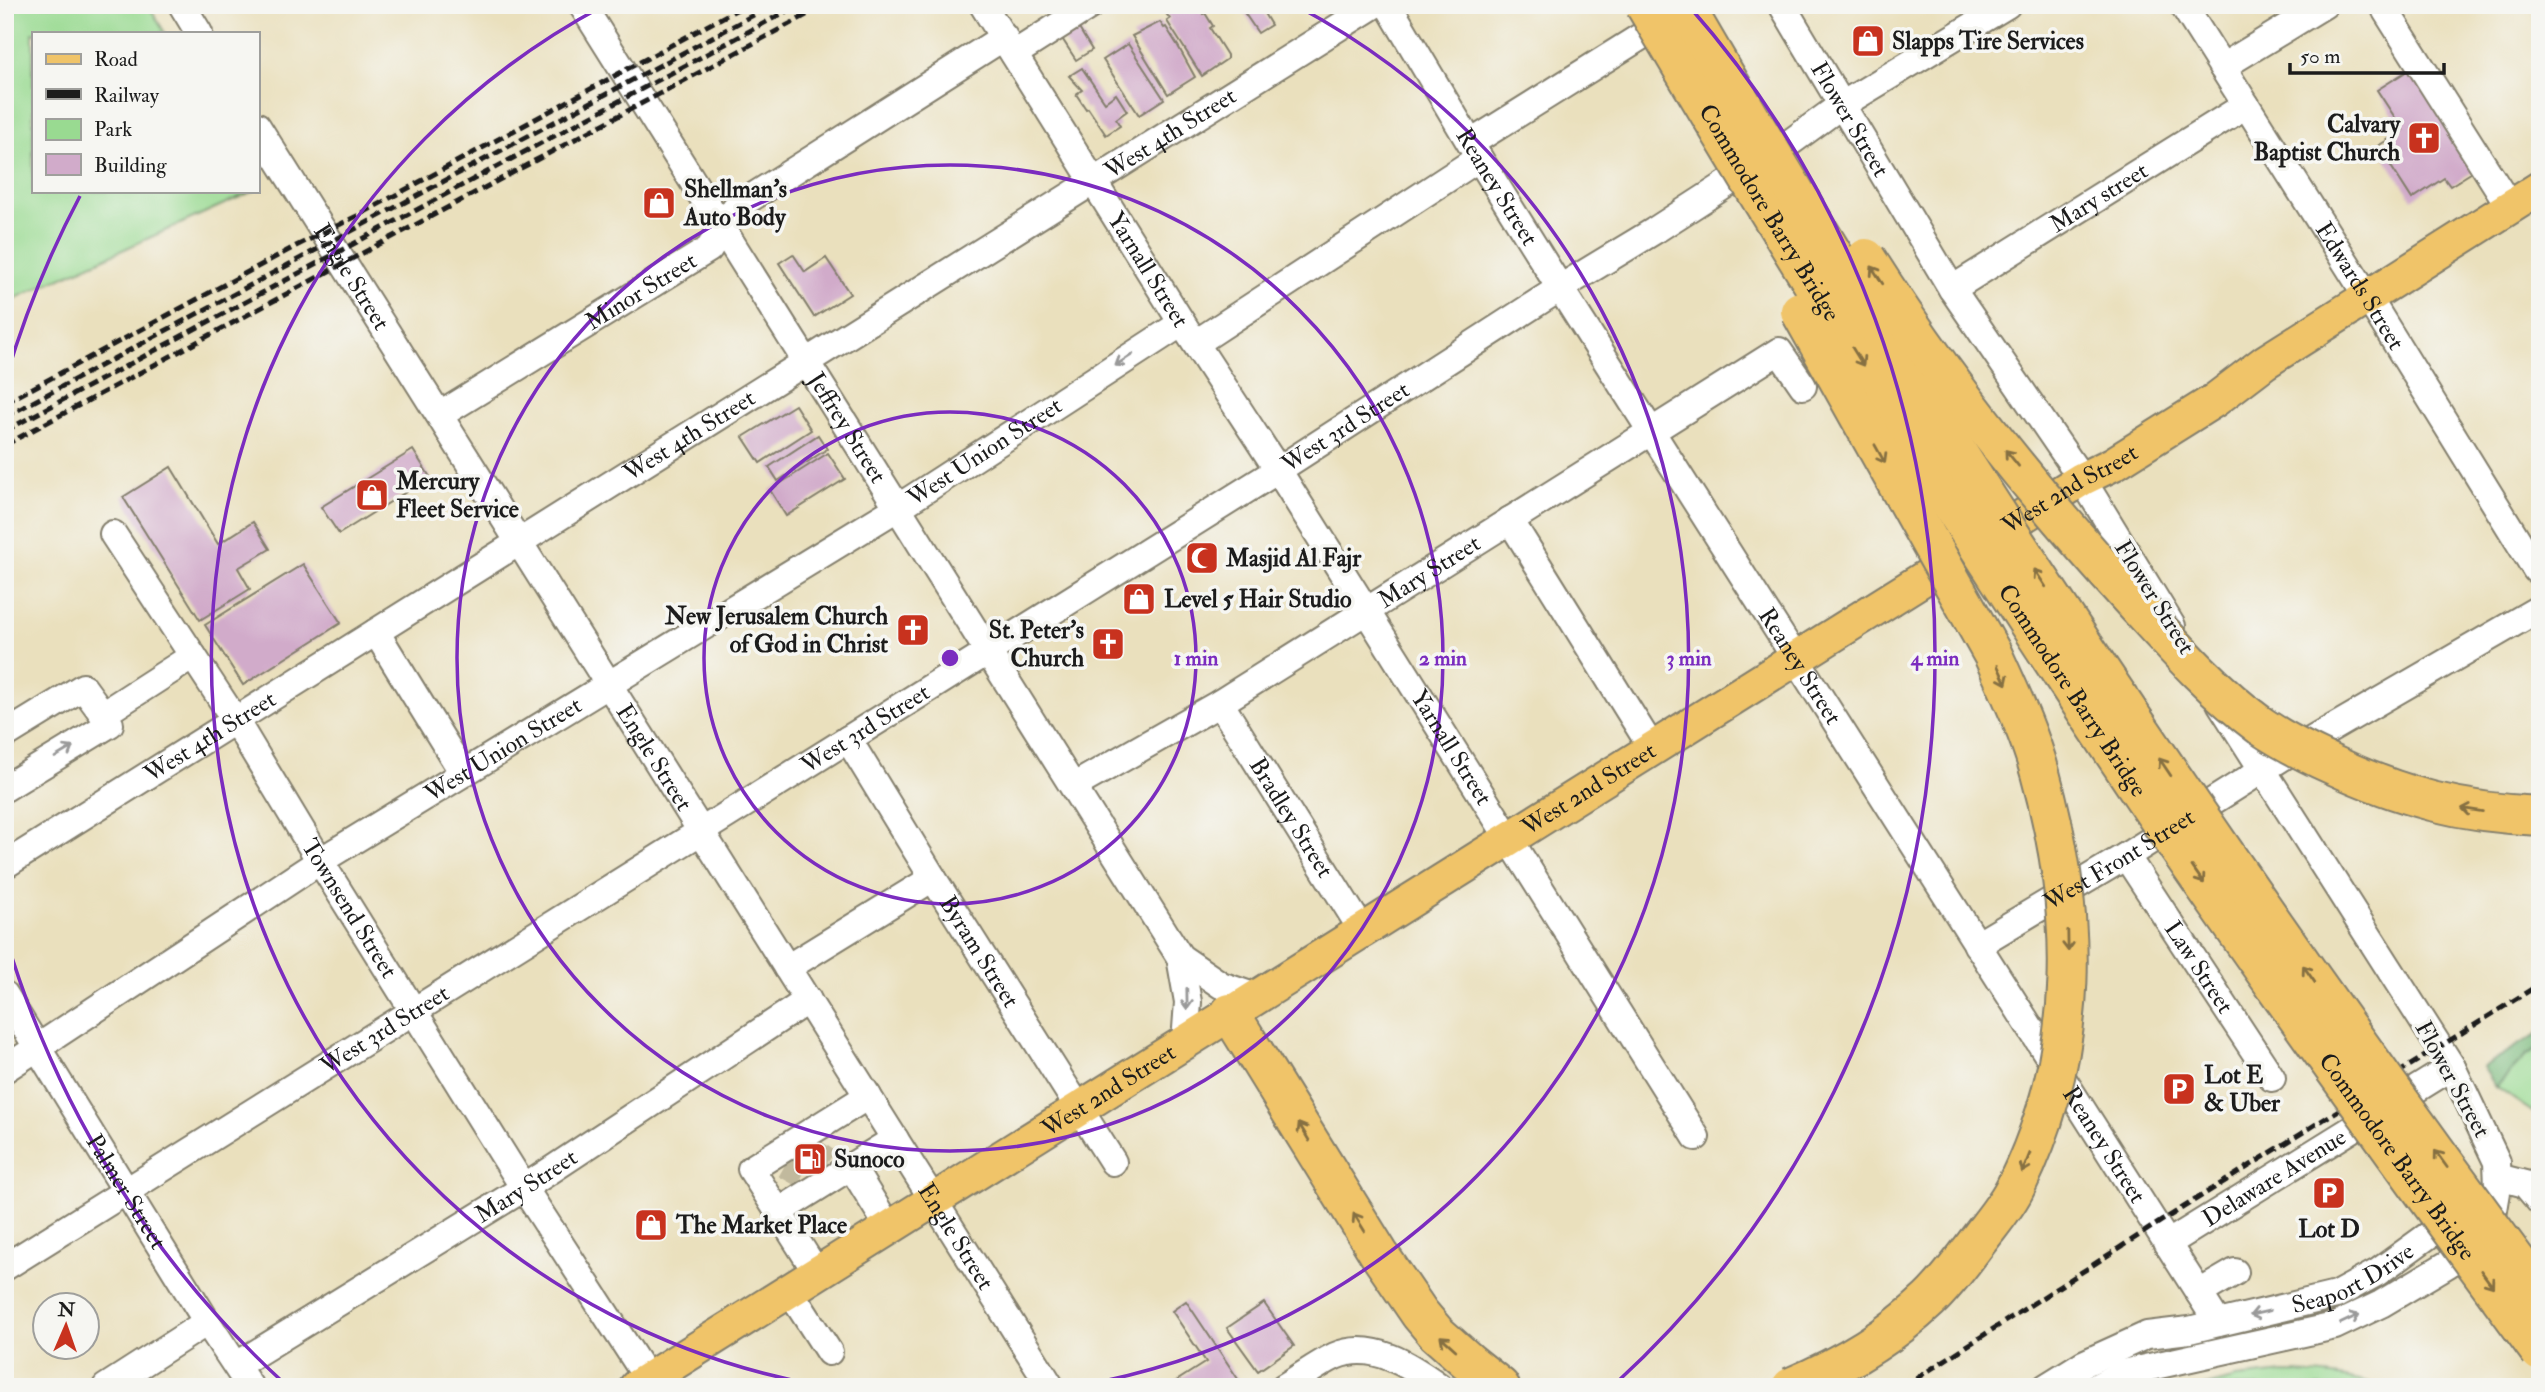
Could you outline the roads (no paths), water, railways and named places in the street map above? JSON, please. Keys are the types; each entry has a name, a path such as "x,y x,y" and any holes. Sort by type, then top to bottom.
{"highway":[{"name":"Commodore Barry Bridge","path":"1643,5 1861,362 2043,646 2318,1049 2540,1352"},
{"path":"1643,5 1696,129 1993,655 2019,713 2040,773 2057,850 2068,923 2064,1040 2050,1099 2016,1188 1963,1261 1930,1299 1886,1336 1791,1387"},
{"name":"Commodore Barry Bridge","path":"1685,5 1858,295 2116,695 2261,908 2540,1293"},
{"path":"1705,5 1886,289 1971,407 2078,541 2207,682 2263,726 2295,746 2391,790 2444,806 2499,814 2540,816"},
{"path":"1243,1005 1379,1254 1436,1333 1500,1387"}],"main road":[{"name":"West 2nd Street","path":"646,1384 789,1290 1652,748 2081,479 2113,464 2215,400 2265,362 2540,188"}],"street":[{"path":"181,5 198,32"},
{"name":"Yarnall Street","path":"983,5 1696,1137"},
{"name":"Minor Street","path":"440,415 709,249 735,208 1009,46 1091,5"},
{"name":"West 4th Street","path":"5,864 1374,5"},
{"name":"Reaney Street","path":"1388,5 1560,288 2218,1323"},
{"name":"West Union Street","path":"5,1069 320,861 1189,333 1475,150 1691,5"},
{"name":"Flower Street","path":"1782,5 1840,106 1952,289 2081,479 2261,770 2452,1067 2497,1162 2496,1189"},
{"name":"West 3rd Street","path":"5,1267 1278,470 1730,182 1840,106 2007,5"},
{"name":"Edwards Street","path":"2183,5 2536,570"},
{"path":"2222,67 2324,5"},
{"name":"Jeffrey Street","path":"590,8 722,227 1181,957"},
{"path":"2386,11 2510,207"},
{"name":"Mary street","path":"1952,289 2246,105"},
{"name":"Engle Street","path":"259,129 1051,1387"},
{"name":"Mary Street","path":"1074,786 1220,703 1779,351 1803,386"},
{"path":"1510,520 1652,748"},
{"name":"Townsend Street","path":"113,534 235,720 646,1384"},
{"name":"West Front Street","path":"1977,945 2126,856 2261,770 2540,608"},
{"path":"376,632 463,773"},
{"path":"103,714 193,656"},
{"path":"5,735 83,687 110,724 5,788"},
{"name":"Bradley Street","path":"1220,703 1362,930"},
{"name":"Byram Street","path":"848,739 1113,1162"},
{"name":"Law Street","path":"2126,856 2272,1078"},
{"path":"787,968 933,878"},
{"path":"1181,957 1222,985 1243,1005"},
{"path":"1181,957 1188,1002 1185,1042"},
{"name":"Palmer Street","path":"5,995 207,1322 244,1376"},
{"name":"Mary Street","path":"244,1376 808,1000"},
{"name":"Delaware Avenue","path":"2167,1244 2452,1067"},
{"path":"778,1212 812,1163 868,1096"},
{"path":"817,1273 751,1169 812,1163 895,1139"},
{"path":"812,1163 889,1227"},
{"path":"2496,1189 2525,1184 2540,1202"},
{"name":"Seaport Drive","path":"2046,1387 2083,1364 2147,1335 2189,1330 2336,1295 2378,1272 2496,1189"},
{"name":"Seaport Drive","path":"2096,1387 2123,1373 2335,1326 2392,1298 2448,1264 2478,1237 2493,1216 2496,1189"},
{"path":"2199,1293 2235,1272"},
{"path":"2378,1272 2392,1298"},
{"path":"789,1290 829,1352"},
{"path":"106,1387 207,1322"},
{"path":"2189,1330 2196,1356"},
{"path":"1284,1387 1336,1356 1364,1352 1393,1358 1440,1387"}],"tunnel":[{"path":"808,1148 828,1162"},
{"path":"785,1165 803,1175"}],"railway":[{"path":"5,403 745,5"},
{"path":"5,417 772,5"},
{"path":"5,431 798,5"},
{"path":"5,445 825,5"},
{"path":"1903,1387 2155,1225 2540,984"}],"place":[{"name":"Slapps Tire Services","path":"1868,41"},
{"name":"Calvary Baptist Church","path":"2424,138"},
{"name":"Shellman's Auto Body","path":"659,203"},
{"name":"Mercury Fleet Service","path":"372,495"},
{"name":"Masjid Al Fajr","path":"1202,558"},
{"name":"Level 5 Hair Studio","path":"1139,599"},
{"name":"New Jerusalem Church of God in Christ","path":"913,630"},
{"name":"St. Peter's Church","path":"1108,644"},
{"name":"Lot E & Uber","path":"2179,1089"},
{"name":"Sunoco","path":"810,1159"},
{"name":"Lot D","path":"2329,1193"},
{"name":"The Market Place","path":"651,1225"}]}
